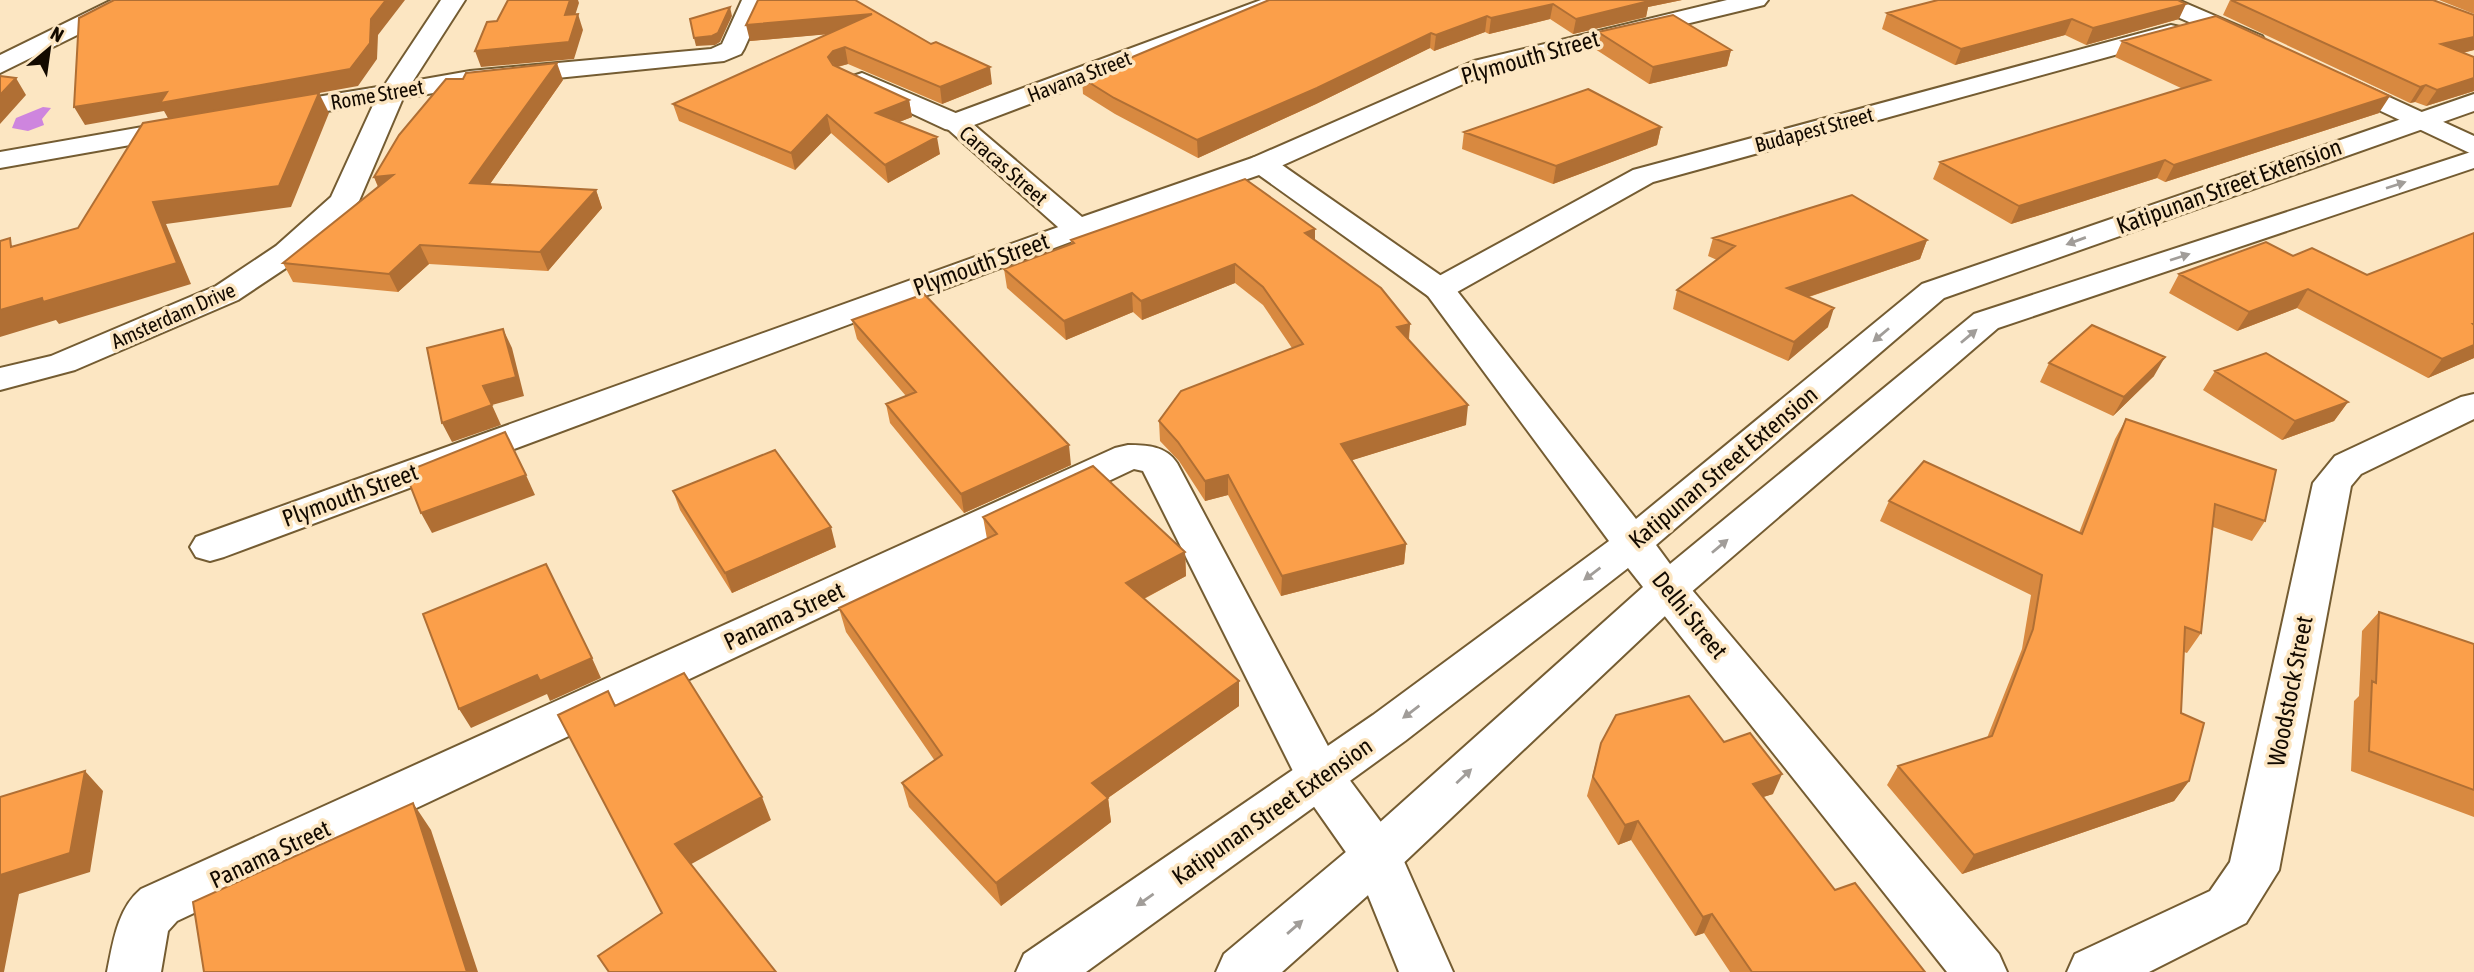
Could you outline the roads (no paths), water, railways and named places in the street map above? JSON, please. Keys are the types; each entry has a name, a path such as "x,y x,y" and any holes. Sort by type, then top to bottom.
{"street":[{"path":"0,65 130,0"},
{"name":"Amsterdam Drive","path":"0,379 64,363 227,293 287,253 344,201 393,91 453,0"},
{"name":"Rome Street","path":"246,117 470,79 715,56 732,49 754,0"},
{"name":"Havana Street","path":"955,123 1282,0"},
{"name":"Plymouth Street","path":"210,547 1262,164 1483,65 1756,0"},
{"path":"2158,0 2272,50"},
{"name":"Budapest Street","path":"1440,289 1643,176 2210,21"},
{"name":"Caracas Street","path":"847,74 955,123 1079,229"},
{"path":"2322,74 2474,146"},
{"name":"Katipunan Street Extension","path":"1043,972 1390,728 1633,543 1933,291 2474,102"},
{"path":"0,160 206,124"},
{"name":"Katipunan Street Extension","path":"1243,972 1377,856 1667,590 1986,321 2474,159"},
{"name":"Delhi Street","path":"1262,164 1440,289 1667,590 1980,972"},
{"name":"Woodstock Street","path":"2094,972 2228,907 2253,870 2332,483 2348,465 2474,405"},
{"name":"Panama Street","path":"134,972 143,923 159,905 1128,457 1145,457 1158,463 1320,777"},
{"path":"1320,777 1377,856 1426,972"}]}
